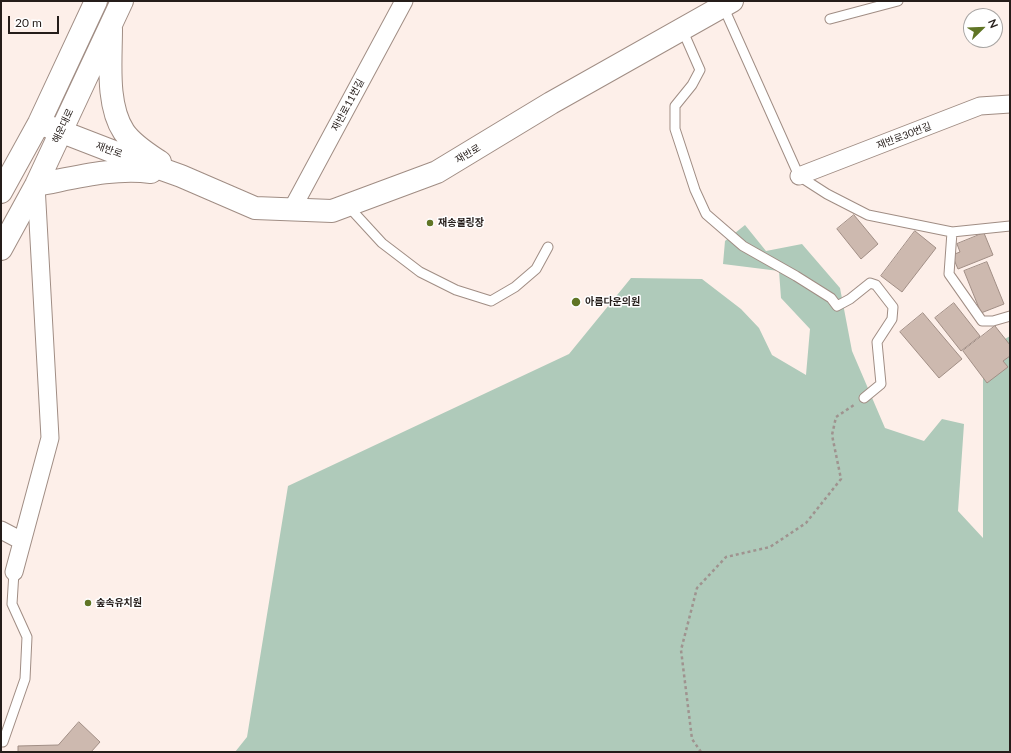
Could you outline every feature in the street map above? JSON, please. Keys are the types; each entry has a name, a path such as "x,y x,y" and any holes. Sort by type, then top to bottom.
{"main road":[{"path":"1,192 39,123 96,1"},
{"name":"해운대로","path":"1,249 36,185 122,1"},
{"name":"재반로","path":"39,123 181,176 255,208 332,210 437,172 551,103 727,3"},
{"path":"111,23 111,88 116,114 125,132 142,150 181,176"},
{"name":"재반로","path":"36,185 107,172 138,171 181,176"}],"street":[{"name":"재반로11번길","path":"292,209 404,1"},
{"name":"재반로30번길","path":"799,176 980,106 1010,104"},
{"path":"14,572 50,438 36,185"},
{"path":"1,530 22,541"}],"lane":[{"path":"830,19 898,1"},
{"path":"727,3 799,176 827,194 868,215 952,232 1010,226"},
{"path":"682,29 700,70 692,85 675,106 676,129 696,190 706,214 743,246 831,298 838,306 850,299 870,283 876,285 893,307 892,319 878,342 881,384 864,398"},
{"path":"347,205 382,243 420,272 456,290 491,301 515,287 536,269 548,247"},
{"path":"952,232 949,274 982,321 993,322 1010,316"},
{"path":"3,742 25,679 27,637 12,604 14,572"}],"path":[{"path":"701,752 692,739 681,650 697,588 726,557 770,547 806,524 841,478 832,435 836,417 864,398"}],"green space":[{"path":"745,225 766,251 802,244 840,288 852,351 885,428 924,441 942,419 964,424 958,511 983,538 983,352 1010,336 1010,752 235,752 247,737 288,486 569,354 631,278 702,279 741,309 759,328 772,355 806,375 810,329 781,298 779,271 723,264 725,241"}],"building":[{"path":"854,215 878,244 861,259 837,229"},
{"path":"915,231 936,248 902,292 881,276"},
{"path":"984,233 993,255 958,269 952,255 960,252 957,244"},
{"path":"987,262 1004,304 981,313 964,271"},
{"path":"954,303 980,336 961,351 935,318"},
{"path":"923,313 962,359 939,378 900,332"},
{"path":"995,326 1010,345 1010,356 1003,361 1008,367 987,383 963,351"},
{"path":"79,722 100,742 91,752 18,752 18,746 58,745"}],"place":[{"name":"재송볼링장","path":"430,223"},
{"name":"아름다운의원","path":"576,302"},
{"name":"숲속유치원","path":"88,603"}]}
